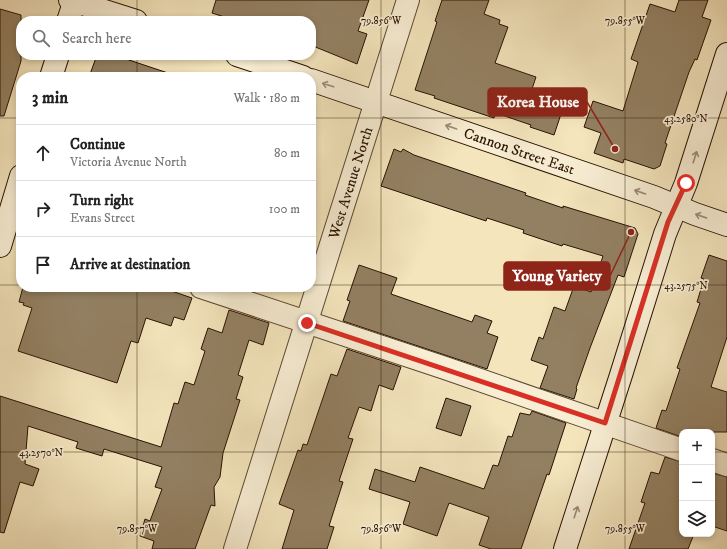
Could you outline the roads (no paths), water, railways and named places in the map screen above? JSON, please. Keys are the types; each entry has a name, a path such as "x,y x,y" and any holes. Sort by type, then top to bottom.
{"main road":[{"name":"West Avenue North","path":"235,549 408,0"},
{"path":"72,6 115,16"},
{"path":"564,549 621,375 666,228 686,183 727,54"},
{"path":"53,72 56,60"},
{"path":"252,60 288,72"},
{"name":"Cannon Street East","path":"316,82 654,197 727,225"},
{"path":"0,246 14,222 16,209"},
{"path":"216,292 679,449"},
{"path":"715,461 727,465"}],"place":[{"name":"Korea House","path":"615,149"},
{"name":"Young Variety","path":"631,232"}]}
